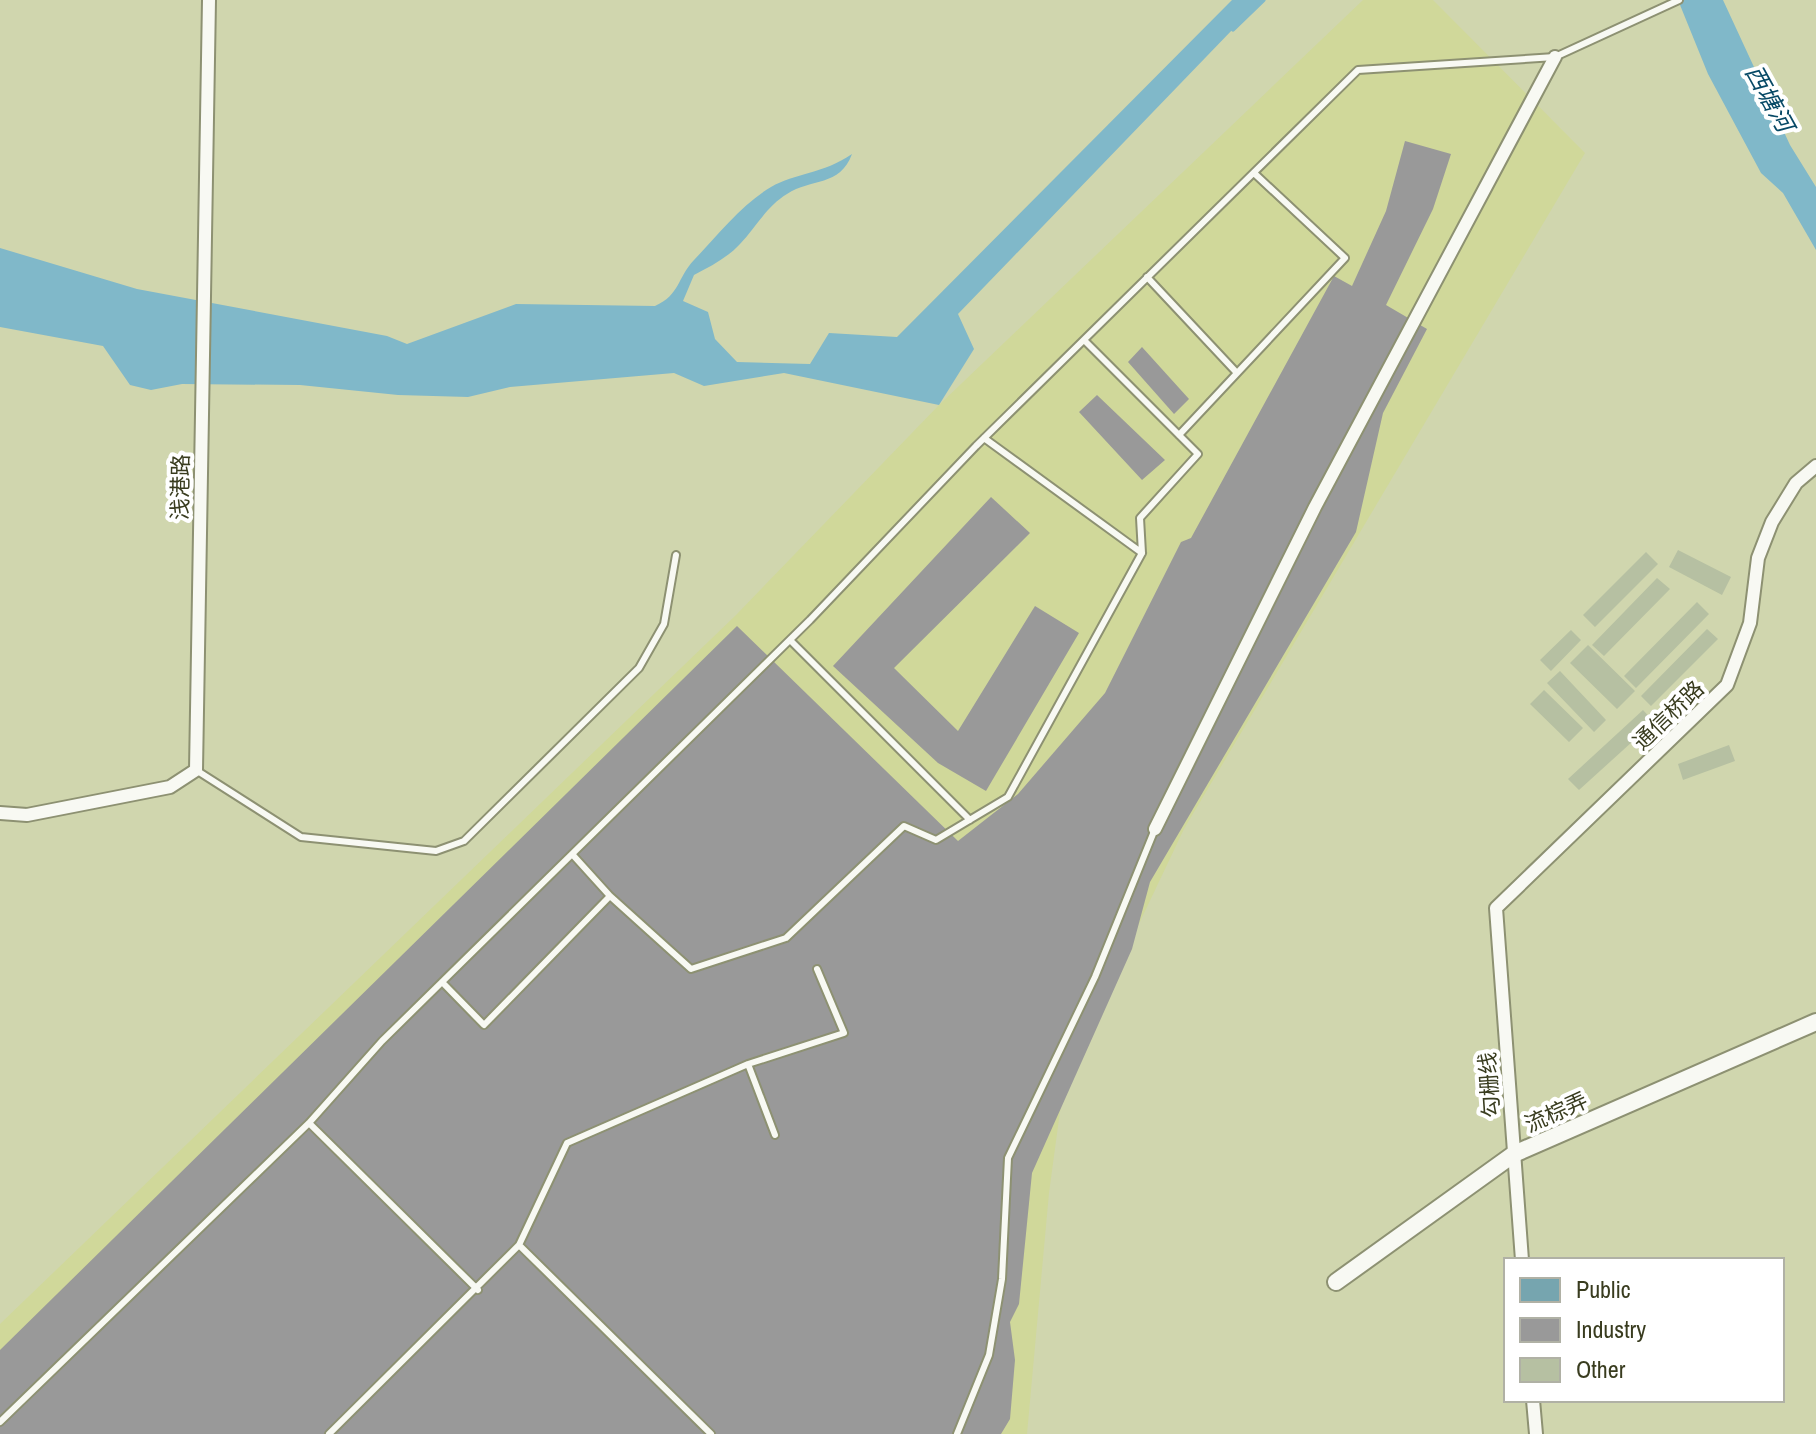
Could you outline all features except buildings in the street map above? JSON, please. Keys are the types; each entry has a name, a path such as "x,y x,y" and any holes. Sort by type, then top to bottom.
{"street":[{"name":"浅港路","path":"196,770 209,0"},
{"path":"1155,829 1315,507 1555,57"},
{"name":"通信桥路","path":"1496,908 1727,685 1750,623 1758,558 1772,522 1796,483 1816,466"},
{"path":"0,813 27,815 170,787 196,770"},
{"name":"勾栅线","path":"1496,908 1522,1258"},
{"name":"流棕弄","path":"1336,1282 1514,1154 1816,1022"},
{"path":"1533,1402 1536,1434"}],"lane":[{"path":"0,1422 309,1123 442,982 790,640 984,438 1358,70 1555,57 1679,0"},
{"path":"1179,435 1345,258 1254,173"},
{"path":"1147,277 1237,373"},
{"path":"572,854 610,896 691,969 786,938 904,826 936,840 1008,797 1142,553 1140,518 1198,454 1084,340"},
{"path":"984,438 1142,553"},
{"path":"196,770 301,837 436,851 464,841 639,668 664,624 676,555"},
{"path":"790,640 970,820"},
{"path":"957,1434 989,1355 1002,1279 1008,1158 1095,977 1155,829"},
{"path":"442,982 484,1025 610,896"},
{"path":"329,1434 478,1290 519,1245 567,1143 748,1064 844,1033 817,969"},
{"path":"748,1064 775,1135"},
{"path":"309,1123 478,1290"},
{"path":"519,1245 711,1434"}],"shaded area":[{"path":"1363,0 1433,0 1585,153 1184,829 1064,1082 1049,1193 1027,1434 0,1434 0,1324 736,615 939,405"}],"water":[{"path":"1232,0 1261,0 958,314 974,349 939,405 784,373 704,386 674,373 510,387 468,397 398,395 300,385 182,384 151,390 130,385 103,346 0,327 0,248 137,289 387,336 407,344 516,304 655,306 669,297 694,260 760,194 780,182 830,166 852,154 840,172 796,189 773,204 735,249 694,275 683,301 708,312 715,339 737,362 810,364 829,333 897,337"},
{"path":"1678,0 1723,0 1790,145 1816,187 1816,250 1783,193 1761,173 1708,74"}],"waterway":[{"path":"1233,29 1263,0"}],"water label":[{"name":"西塘河","path":"1770,98"}]}
